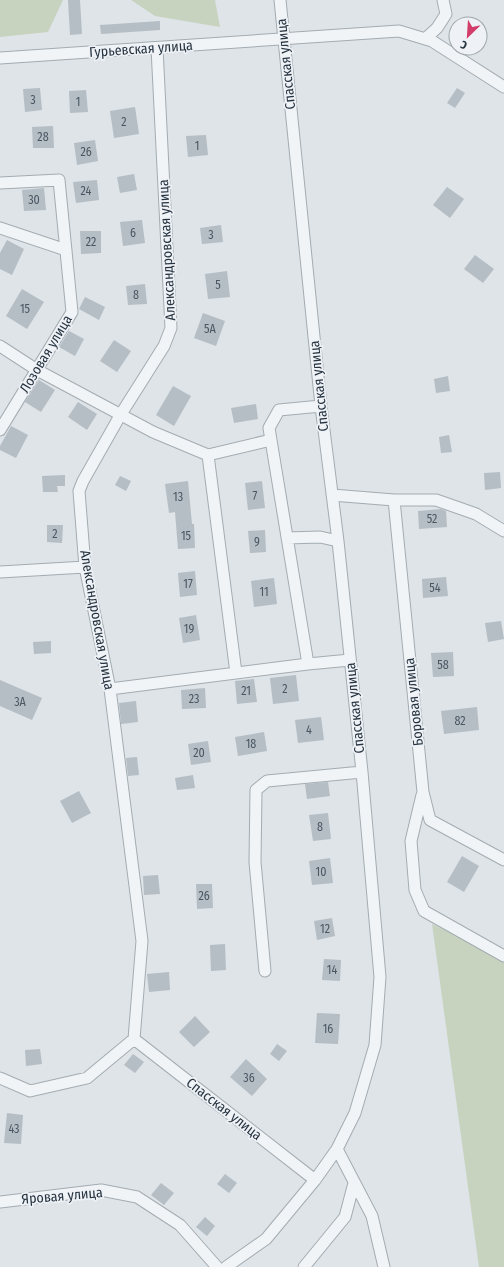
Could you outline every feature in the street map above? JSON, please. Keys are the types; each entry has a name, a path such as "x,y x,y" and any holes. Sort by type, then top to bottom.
{"street":[{"name":"Спасская улица","path":"226,1267 266,1239 337,1149 355,1113 375,1045 380,977 362,772 338,541 321,406 280,0"},
{"path":"425,38 437,28 446,14 443,0"},
{"name":"Гурьевская улица","path":"0,58 399,31 432,41 504,87"},
{"name":"Александровская улица","path":"134,1039 142,941 110,689 85,566 79,491 82,481 121,414 164,346 171,328 157,48"},
{"name":"Лозовая улица","path":"0,183 59,180 72,312 0,430"},
{"path":"0,228 66,250"},
{"path":"0,346 37,370 153,432 208,455 271,440"},
{"path":"308,664 269,428 279,410 321,406"},
{"path":"208,455 236,673"},
{"path":"332,495 394,500 436,500 476,514 504,531"},
{"name":"Боровая улица","path":"394,500 423,792 430,820 504,860"},
{"path":"287,538 320,537 338,541"},
{"path":"0,572 85,566"},
{"path":"110,689 350,660"},
{"name":"Спасская улица","path":"265,971 255,862 256,790 267,781 362,772"},
{"path":"423,792 411,841 415,890 424,911 504,956"},
{"name":"Спасская улица","path":"134,1039 314,1180"},
{"path":"0,1078 30,1091 87,1078 134,1039"},
{"path":"337,1149 372,1216 384,1267"},
{"path":"304,1267 345,1217 354,1183"},
{"name":"Яровая улица","path":"0,1202 101,1190 137,1197 180,1225 217,1267"}],"green space":[{"path":"0,0 63,0 48,32 0,37"},
{"path":"131,0 215,0 220,27 155,16"},
{"path":"432,924 504,958 504,1267 479,1267"}],"building":[{"path":"68,0 80,0 82,34 70,35"},
{"path":"160,21 160,30 101,34 100,25"},
{"path":"40,88 42,110 25,112 23,89"},
{"path":"457,88 465,93 455,108 447,103"},
{"path":"86,90 88,112 70,113 69,91"},
{"path":"135,107 139,134 114,138 110,111"},
{"path":"53,126 54,148 33,148 32,127"},
{"path":"206,135 208,155 188,157 186,136"},
{"path":"95,140 98,161 77,165 74,143"},
{"path":"134,174 137,190 120,193 117,177"},
{"path":"97,180 99,200 76,203 73,182"},
{"path":"447,187 464,199 450,218 433,205"},
{"path":"44,188 46,210 24,211 22,190"},
{"path":"142,220 145,243 123,246 120,222"},
{"path":"221,225 223,242 202,244 200,228"},
{"path":"80,231 101,231 101,253 81,254"},
{"path":"7,240 24,249 12,275 0,269 0,253"},
{"path":"475,255 494,269 483,283 464,269"},
{"path":"227,271 230,297 208,299 205,274"},
{"path":"145,284 147,304 128,305 126,286"},
{"path":"22,289 44,302 27,329 6,316"},
{"path":"85,297 105,307 99,320 79,309"},
{"path":"203,313 225,321 216,346 194,338"},
{"path":"69,331 84,339 75,356 59,347"},
{"path":"114,340 131,351 117,372 100,361"},
{"path":"448,376 450,391 436,393 434,379"},
{"path":"39,380 55,390 41,412 25,402"},
{"path":"173,386 191,396 174,426 156,415"},
{"path":"78,402 97,414 87,430 68,417"},
{"path":"256,404 258,419 234,423 231,408"},
{"path":"11,426 28,435 16,458 0,450 0,446"},
{"path":"449,435 452,452 441,453 439,437"},
{"path":"500,472 501,488 485,490 484,473"},
{"path":"65,475 65,486 57,486 58,492 43,492 42,476"},
{"path":"120,476 131,481 126,491 115,485"},
{"path":"188,481 192,524 194,524 195,548 178,549 175,512 169,513 165,484"},
{"path":"262,481 265,508 248,510 245,483"},
{"path":"441,509 446,511 447,527 419,529 418,511"},
{"path":"47,525 63,525 62,543 47,542"},
{"path":"265,530 266,552 250,553 248,531"},
{"path":"195,571 197,595 180,597 178,573"},
{"path":"446,577 448,596 423,598 422,579"},
{"path":"274,578 277,604 254,607 251,581"},
{"path":"196,615 200,640 183,643 179,618"},
{"path":"501,621 504,639 488,642 485,623"},
{"path":"51,641 51,653 34,654 33,642"},
{"path":"453,652 454,676 433,677 431,653"},
{"path":"296,675 299,701 273,704 270,678"},
{"path":"254,679 257,702 237,704 235,681"},
{"path":"0,680 42,698 32,720 0,706"},
{"path":"205,688 206,708 182,709 181,690"},
{"path":"136,701 138,722 121,724 119,703"},
{"path":"477,707 479,730 444,734 441,711"},
{"path":"321,717 324,740 298,743 295,720"},
{"path":"264,732 267,751 238,756 235,737"},
{"path":"208,741 211,762 191,765 188,744"},
{"path":"137,757 139,775 128,776 126,758"},
{"path":"193,775 195,788 177,790 175,778"},
{"path":"328,782 330,796 307,799 305,784"},
{"path":"79,791 91,813 72,823 60,801"},
{"path":"328,813 331,839 313,841 309,815"},
{"path":"462,856 479,866 464,892 447,882"},
{"path":"330,858 333,883 312,885 309,861"},
{"path":"158,875 160,894 144,895 143,876"},
{"path":"196,884 212,884 213,908 197,909"},
{"path":"332,918 335,936 317,940 314,921"},
{"path":"225,944 226,970 211,971 210,945"},
{"path":"324,959 341,960 340,981 322,980"},
{"path":"169,972 170,990 149,992 147,974"},
{"path":"317,1013 340,1014 338,1044 315,1043"},
{"path":"195,1016 210,1032 194,1047 179,1032"},
{"path":"277,1044 287,1051 279,1061 270,1054"},
{"path":"40,1049 42,1064 26,1066 25,1050"},
{"path":"133,1054 144,1062 135,1073 124,1065"},
{"path":"246,1059 267,1079 252,1096 230,1077"},
{"path":"7,1113 23,1115 21,1144 4,1143"},
{"path":"225,1174 237,1183 229,1193 217,1184"},
{"path":"161,1183 174,1193 164,1205 151,1195"},
{"path":"205,1217 215,1226 207,1236 196,1227"}]}
